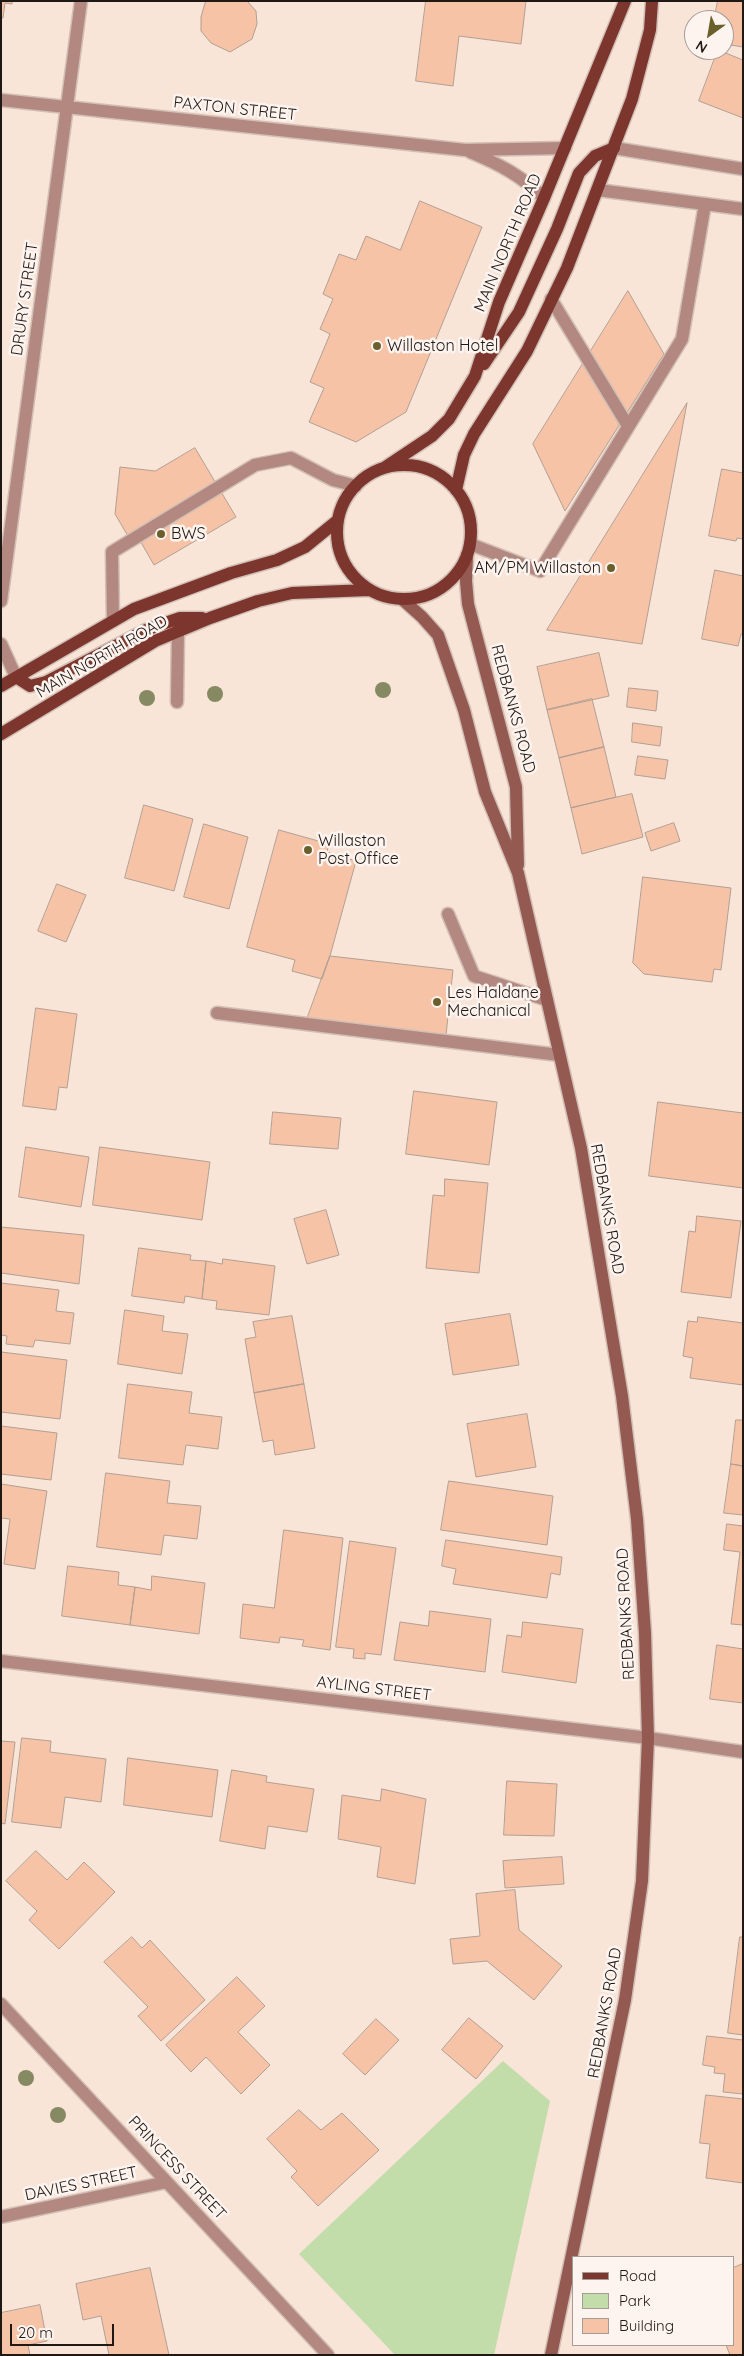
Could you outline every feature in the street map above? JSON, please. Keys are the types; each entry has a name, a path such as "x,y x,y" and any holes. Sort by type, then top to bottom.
{"main road":[{"name":"MAIN NORTH ROAD","path":"384,468 432,436 449,419 475,376 499,302 625,1"},
{"path":"456,490 464,455 474,434 527,350 567,268 614,148 636,82 650,30 652,1"},
{"path":"475,376 519,312 557,229 579,173 595,156 614,148"},
{"path":"400,465 423,468 444,479 456,490 467,510 471,532 468,549 455,576 447,584 426,596 403,600 369,590 354,577 343,561 337,542 337,522 346,498 356,486 372,473 384,468 400,465"},
{"name":"MAIN NORTH ROAD","path":"1,686 134,610 231,573 276,560 305,547 337,522"},
{"name":"REDBANKS ROAD","path":"468,549 466,581 468,604 516,787 518,873"},
{"name":"MAIN NORTH ROAD","path":"1,734 155,641 210,618 258,601 292,592 369,590"},
{"name":"REDBANKS ROAD","path":"403,600 438,635 464,710 485,792 518,873 581,1148 622,1396 637,1519 645,1633 648,1738 642,1881 625,2000 551,2355"},
{"path":"16,677 30,686 46,682 148,629 180,618 210,618"}],"street":[{"name":"DRURY STREET","path":"1,601 81,1"},
{"name":"PAXTON STREET","path":"1,100 465,150 565,148"},
{"path":"614,148 743,169"},
{"name":"PAXTON STREET","path":"465,150 514,172 529,183 544,198"},
{"path":"598,190 743,209"},
{"path":"468,549 540,571 682,339 705,204"},
{"path":"551,299 628,426"},
{"path":"112,622 112,552 255,465 291,458 332,480 356,486"},
{"path":"177,702 178,631"},
{"path":"1,644 16,677"},
{"path":"448,914 474,976 547,1000"},
{"path":"217,1013 559,1055"},
{"name":"AYLING STREET","path":"1,1660 648,1738 743,1752"},
{"name":"PRINCESS STREET","path":"1,2004 328,2355"},
{"name":"DAVIES STREET","path":"1,2217 167,2182"}],"green space":[{"path":"503,2061 550,2101 494,2355 395,2355 299,2254"}],"building":[{"path":"1,1 12,1 12,4 5,3 3,18 1,18"},
{"path":"208,1 247,1 256,11 257,24 252,39 230,52 211,43 201,31 201,17 205,3"},
{"path":"426,1 526,1 521,44 459,36 453,86 416,81"},
{"path":"718,1 743,1 743,47 734,46 734,10 716,10"},
{"path":"734,56 743,60 743,118 699,101 714,60 734,60"},
{"path":"420,201 482,227 406,412 356,442 309,422 324,388 310,382 330,334 320,329 333,299 323,294 339,254 356,260 366,236 400,250"},
{"path":"628,291 664,354 565,511 533,444"},
{"path":"687,403 642,644 547,630"},
{"path":"195,448 236,517 154,565 135,532 128,536 115,514 120,467 155,471"},
{"path":"722,469 743,473 743,539 737,538 736,541 709,536"},
{"path":"715,570 743,576 743,634 741,634 738,646 702,639"},
{"path":"599,653 609,696 547,710 537,667"},
{"path":"629,688 658,691 656,711 627,707"},
{"path":"592,699 604,747 559,758 547,710"},
{"path":"633,723 662,727 660,746 632,742"},
{"path":"604,747 616,797 571,808 559,758"},
{"path":"638,756 668,760 665,779 635,775"},
{"path":"632,794 643,837 582,854 571,808"},
{"path":"144,805 193,819 174,891 125,878"},
{"path":"674,823 680,841 651,851 645,833"},
{"path":"204,824 248,837 229,909 184,897"},
{"path":"279,830 329,844 327,852 356,861 322,979 292,971 295,960 247,947"},
{"path":"643,877 731,888 721,970 714,969 712,982 644,974 633,963"},
{"path":"57,884 86,895 66,942 38,931"},
{"path":"330,956 453,970 446,1035 307,1019"},
{"path":"36,1008 77,1014 67,1088 59,1087 56,1110 23,1106"},
{"path":"414,1091 497,1102 489,1165 406,1154"},
{"path":"658,1102 743,1113 743,1188 649,1176"},
{"path":"273,1112 341,1118 338,1149 270,1144"},
{"path":"26,1147 89,1157 81,1207 19,1197"},
{"path":"100,1147 210,1162 202,1220 93,1205"},
{"path":"445,1179 488,1183 479,1273 426,1268 433,1195 444,1196"},
{"path":"326,1210 339,1255 307,1264 294,1219"},
{"path":"697,1216 741,1221 731,1298 681,1292 689,1231 695,1232"},
{"path":"1,1227 84,1235 79,1284 1,1273"},
{"path":"139,1248 191,1255 190,1260 206,1261 202,1299 185,1296 184,1303 132,1296"},
{"path":"223,1259 275,1266 269,1315 216,1309 217,1301 202,1299 206,1261 222,1264"},
{"path":"1,1283 59,1290 56,1311 74,1313 70,1344 35,1340 33,1347 6,1344 7,1336 1,1335"},
{"path":"125,1310 164,1316 162,1331 188,1334 182,1374 118,1364"},
{"path":"510,1314 519,1365 453,1375 445,1324"},
{"path":"292,1316 304,1384 254,1393 245,1339 256,1337 253,1322"},
{"path":"698,1317 743,1323 743,1385 690,1378 693,1358 683,1356 688,1321 697,1322"},
{"path":"1,1352 67,1360 60,1419 1,1412"},
{"path":"128,1384 192,1392 189,1413 222,1417 218,1449 186,1445 183,1465 119,1458"},
{"path":"304,1384 315,1448 275,1455 273,1440 263,1442 254,1393"},
{"path":"527,1414 536,1467 476,1477 467,1424"},
{"path":"736,1420 743,1420 743,1466 731,1464"},
{"path":"1,1426 57,1433 51,1480 1,1474"},
{"path":"731,1464 743,1466 743,1515 724,1513"},
{"path":"106,1473 170,1481 167,1503 201,1506 197,1539 164,1535 161,1555 97,1547"},
{"path":"449,1481 553,1496 547,1545 441,1530"},
{"path":"1,1484 47,1491 35,1569 4,1564 10,1519 1,1518"},
{"path":"727,1524 743,1526 743,1625 731,1624 740,1552 724,1550"},
{"path":"284,1530 343,1538 330,1650 302,1646 304,1640 280,1637 279,1643 240,1638 243,1604 274,1608"},
{"path":"446,1540 562,1557 560,1575 551,1573 547,1598 453,1584 456,1569 442,1566"},
{"path":"350,1541 396,1548 381,1655 365,1653 365,1659 353,1658 354,1649 336,1647"},
{"path":"68,1566 119,1572 118,1585 135,1587 130,1625 62,1616"},
{"path":"152,1576 205,1583 199,1634 130,1625 135,1587 151,1590"},
{"path":"430,1611 491,1619 485,1672 394,1660 400,1622 428,1626"},
{"path":"523,1622 583,1629 576,1683 502,1672 507,1635 521,1637"},
{"path":"717,1645 743,1649 743,1703 710,1699"},
{"path":"22,1738 51,1741 50,1752 106,1759 101,1802 65,1797 61,1828 12,1822"},
{"path":"1,1741 15,1742 5,1824 1,1823"},
{"path":"128,1758 218,1770 212,1817 124,1805"},
{"path":"232,1770 267,1776 266,1782 314,1789 307,1832 268,1826 265,1849 220,1841"},
{"path":"507,1781 557,1784 554,1836 504,1835"},
{"path":"382,1789 426,1799 415,1884 377,1877 381,1847 338,1839 342,1795 380,1801"},
{"path":"36,1851 67,1880 84,1862 115,1892 59,1949 29,1920 37,1911 6,1881"},
{"path":"562,1857 564,1884 505,1888 503,1861"},
{"path":"515,1890 519,1930 562,1966 534,2000 487,1961 453,1964 450,1939 480,1936 476,1894"},
{"path":"132,1937 142,1948 150,1940 205,2000 161,2041 138,2016 148,2007 104,1962"},
{"path":"740,1937 743,1937 743,2035 728,2033"},
{"path":"237,1977 265,2006 238,2032 270,2065 241,2094 206,2057 191,2072 166,2045"},
{"path":"469,2018 503,2046 476,2079 442,2050"},
{"path":"376,2019 399,2040 365,2075 343,2054"},
{"path":"707,2036 743,2040 743,2094 723,2092 725,2074 714,2073 715,2067 703,2065"},
{"path":"706,2095 743,2099 743,2183 706,2178 710,2144 700,2143"},
{"path":"299,2110 321,2130 342,2113 379,2150 318,2206 291,2177 297,2171 267,2139"},
{"path":"743,2264 743,2355 730,2355 726,2346 734,2346 734,2268"},
{"path":"150,2268 169,2355 109,2355 101,2316 83,2320 76,2284"},
{"path":"40,2305 47,2341 28,2345 30,2355 1,2355 1,2313"}],"place":[{"name":"Willaston Hotel","path":"377,346"},
{"name":"BWS","path":"161,534"},
{"name":"AM/PM Willaston","path":"611,568"},
{"name":"Willaston Post Office","path":"308,850"},
{"name":"Les Haldane Mechanical","path":"437,1002"}]}
